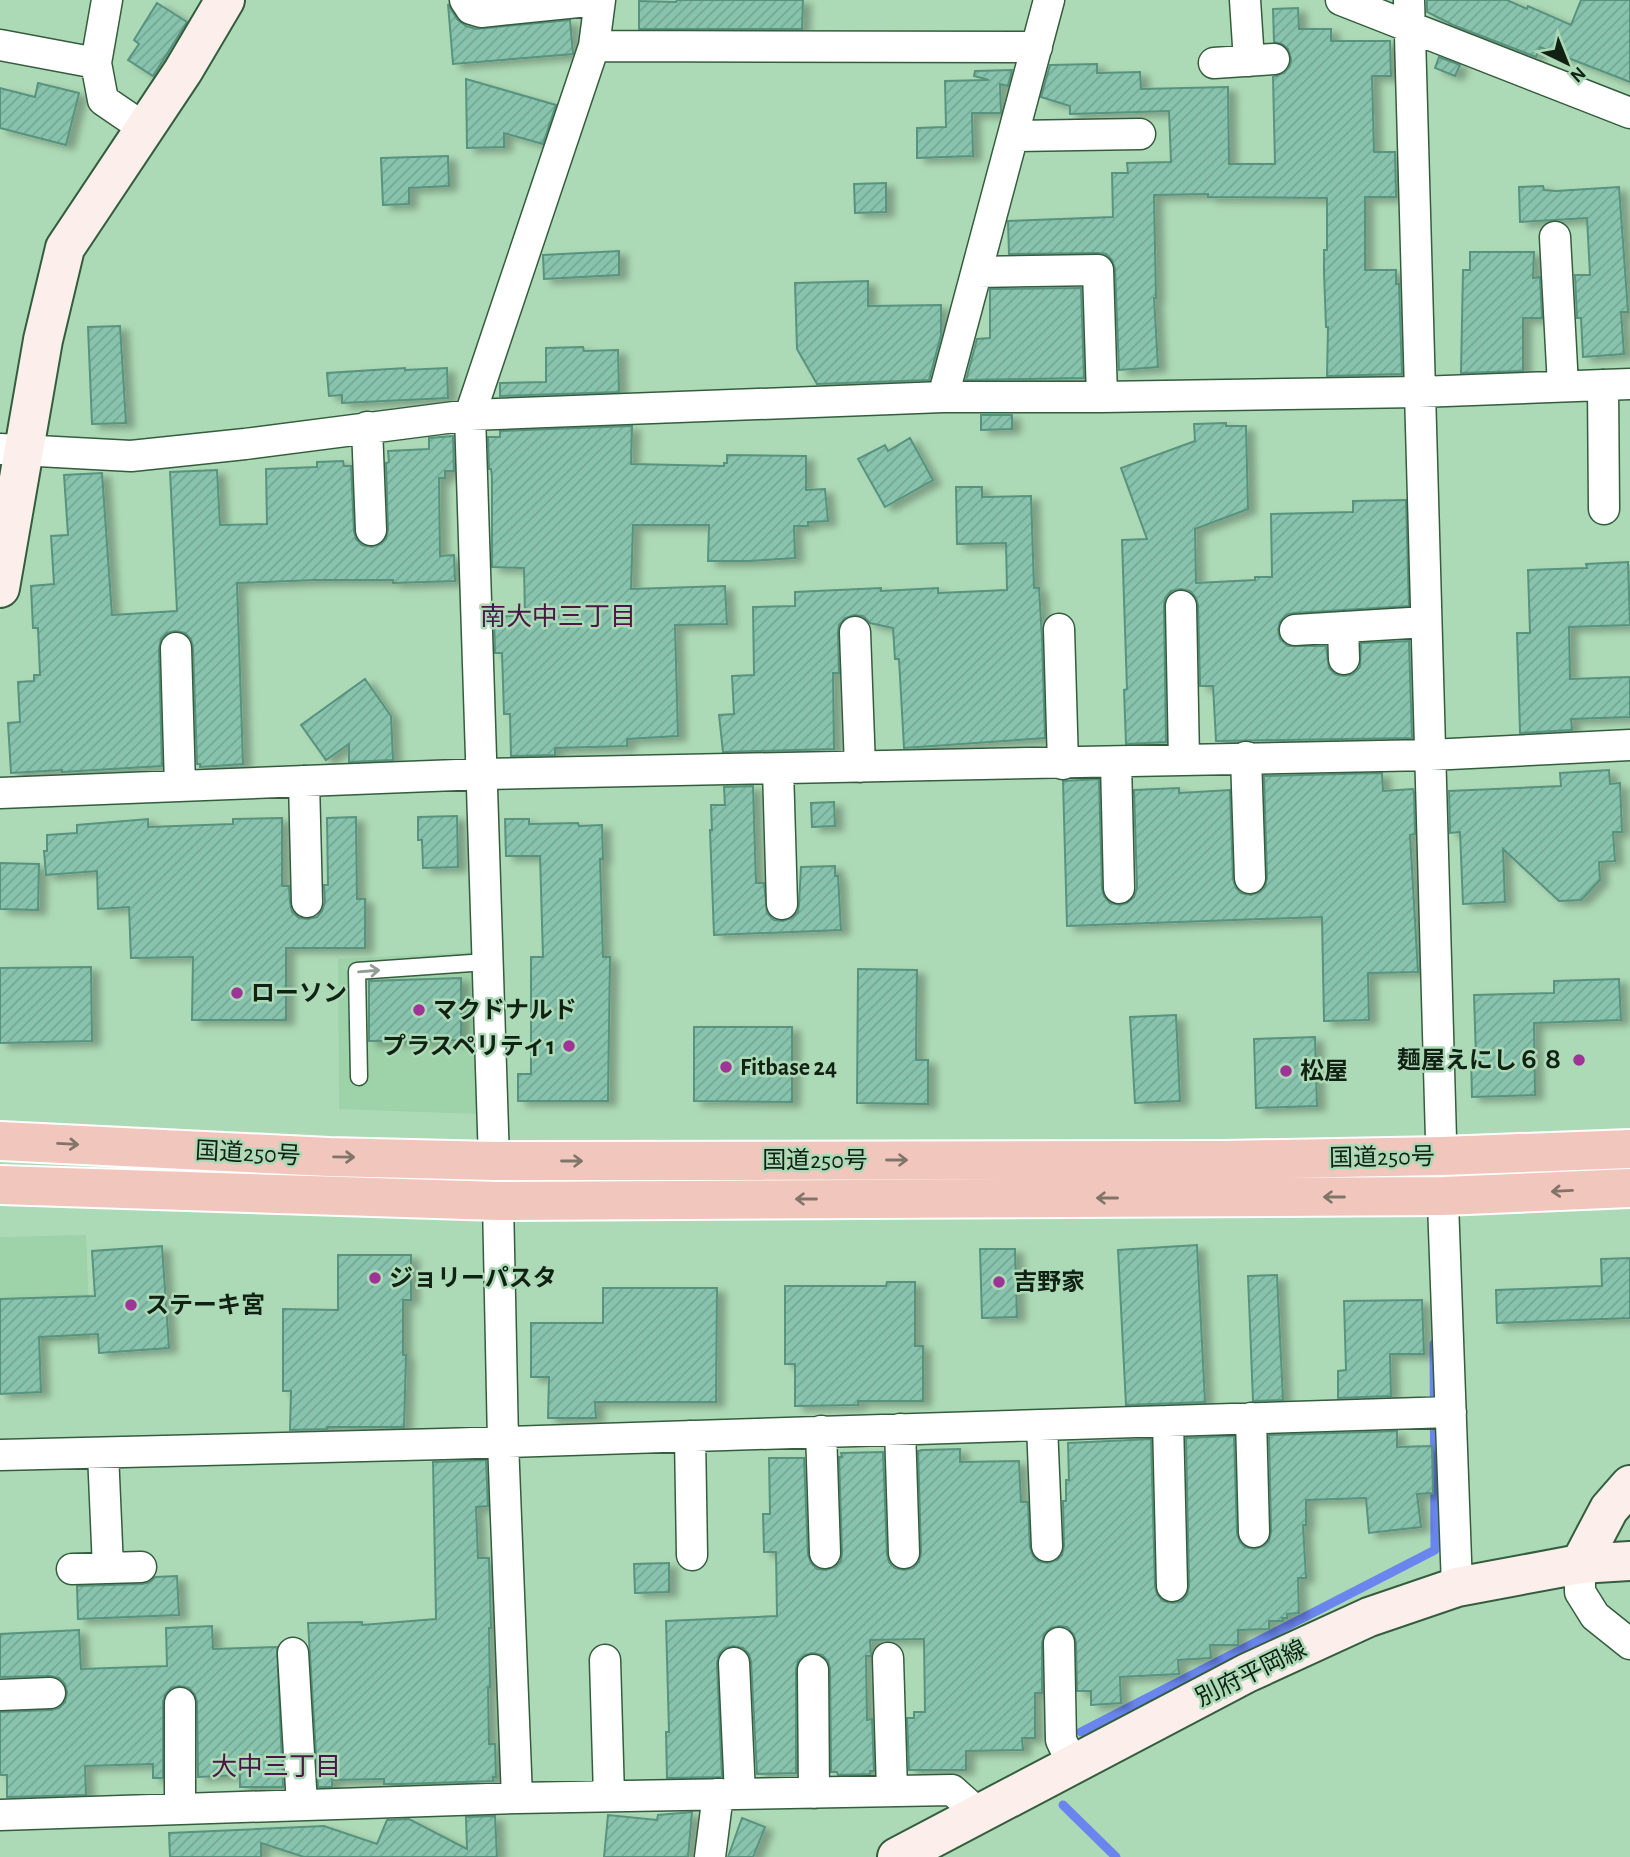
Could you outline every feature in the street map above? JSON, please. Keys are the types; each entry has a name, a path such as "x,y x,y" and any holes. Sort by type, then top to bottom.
{"highway":[{"name":"国道250号","path":"0,1141 318,1156 494,1161 1224,1160 1630,1149"},
{"name":"国道250号","path":"0,1185 498,1201 1443,1196 1630,1188"}],"main road":[{"path":"0,588 12,449 43,340 65,248 183,71 225,0"},
{"path":"1580,1564 1609,1509 1630,1485"},
{"name":"別府平岡線","path":"897,1857 1247,1673 1369,1617 1457,1587 1580,1564 1630,1561"}],"street":[{"path":"107,0 96,63 103,100 144,128"},
{"path":"465,0 471,9 481,12 599,0 594,46 470,415 494,1161"},
{"path":"943,397 1049,0"},
{"path":"1214,63 1262,60 1245,0"},
{"path":"1341,0 1410,13 1630,113"},
{"path":"1410,13 1443,1196 1457,1587"},
{"path":"0,45 96,63"},
{"path":"594,46 1037,47"},
{"path":"1014,136 1140,134"},
{"path":"1555,237 1563,386"},
{"path":"978,272 1098,270 1102,397"},
{"path":"12,449 131,456 470,415 943,397 1419,392 1616,384 1604,509"},
{"path":"367,427 371,530"},
{"path":"1181,606 1184,760"},
{"path":"1295,630 1426,622"},
{"path":"1343,627 1345,659"},
{"path":"1059,629 1062,764"},
{"path":"855,632 860,767"},
{"path":"176,648 180,786"},
{"path":"0,793 482,774 1062,764 1246,757 1430,755 1630,746"},
{"path":"1246,757 1250,878"},
{"path":"1116,762 1119,888"},
{"path":"778,769 782,904"},
{"path":"304,781 307,902"},
{"path":"498,1201 503,1442 517,1798"},
{"path":"0,1455 1451,1412"},
{"path":"1251,1418 1254,1532"},
{"path":"1168,1421 1172,1586"},
{"path":"1042,1425 1047,1546"},
{"path":"900,1429 904,1553"},
{"path":"821,1431 825,1553"},
{"path":"690,1436 692,1555"},
{"path":"103,1453 108,1568"},
{"path":"1580,1564 1580,1592 1595,1616 1630,1644"},
{"path":"72,1569 141,1567"},
{"path":"1059,1643 1061,1740 1073,1765"},
{"path":"293,1653 302,1805"},
{"path":"888,1658 892,1791"},
{"path":"605,1660 609,1796"},
{"path":"710,1857 729,1794 734,1663"},
{"path":"813,1670 814,1793"},
{"path":"0,1695 50,1693"},
{"path":"180,1703 180,1809"},
{"path":"0,1815 517,1798 952,1790 979,1814"}],"lane":[{"path":"359,1077 357,971 486,962"}],"shaded area":[{"path":"475,952 478,1114 339,1109 338,959"},
{"path":"86,1235 90,1340 0,1341 0,1237"}],"building":[{"path":"803,0 802,29 639,29 639,1"},
{"path":"1427,0 1507,0 1571,25 1581,0 1630,0 1630,82 1540,47 1536,57 1453,25 1427,12"},
{"path":"157,3 187,22 153,76 128,60 139,44 134,40"},
{"path":"448,4 457,19 476,29 570,20 573,54 453,64"},
{"path":"1298,8 1299,29 1331,29 1331,41 1390,41 1391,76 1372,76 1374,152 1395,152 1396,197 1365,197 1365,270 1396,270 1396,284 1399,284 1402,374 1327,376 1328,327 1324,250 1327,250 1327,198 1208,197 1208,194 1154,195 1154,298 1158,367 1119,370 1115,269 1112,260 1106,254 1098,253 1009,254 1008,221 1113,217 1112,173 1128,173 1127,163 1171,162 1169,111 1070,114 1070,106 1041,97 1050,65 1097,64 1097,73 1140,72 1141,89 1228,87 1229,164 1275,164 1273,77 1284,73 1290,66 1291,59 1288,49 1274,42 1273,9"},
{"path":"1439,57 1460,65 1455,76 1435,68"},
{"path":"1012,70 1008,86 1000,84 1001,113 972,113 973,156 917,158 917,128 946,127 945,81 989,80 974,76 975,71"},
{"path":"466,79 556,105 543,144 504,133 504,147 467,148"},
{"path":"38,83 79,93 66,145 0,128 0,88 35,97"},
{"path":"448,156 449,186 409,188 409,204 383,205 381,158"},
{"path":"886,183 886,212 855,213 854,184"},
{"path":"1543,186 1544,190 1556,191 1619,187 1628,312 1621,312 1624,354 1583,357 1581,318 1577,318 1575,275 1590,275 1587,218 1520,222 1519,187"},
{"path":"619,251 619,275 544,279 543,255"},
{"path":"1470,252 1534,252 1533,278 1540,277 1542,318 1523,318 1523,371 1461,373 1463,270 1470,270"},
{"path":"868,281 868,306 941,305 941,335 929,380 817,384 797,349 795,283"},
{"path":"1081,288 1084,378 966,380 977,339 990,338 990,289"},
{"path":"120,326 126,423 92,424 88,327"},
{"path":"583,347 584,351 618,350 619,392 500,396 500,383 546,382 546,348"},
{"path":"447,368 448,398 342,403 342,395 329,396 327,373"},
{"path":"981,415 1012,415 1012,429 981,430"},
{"path":"1226,423 1226,426 1246,426 1248,509 1195,529 1196,583 1272,577 1271,514 1353,512 1353,501 1406,500 1409,606 1293,613 1286,615 1278,630 1280,639 1288,646 1326,646 1329,668 1335,674 1344,676 1353,674 1360,667 1361,643 1409,641 1412,738 1216,741 1213,686 1200,686 1198,605 1190,591 1181,589 1171,591 1165,598 1164,606 1166,742 1126,744 1122,540 1147,539 1121,468 1195,441 1194,424"},
{"path":"632,426 631,464 724,466 724,463 727,463 727,455 806,456 806,490 825,489 828,521 794,526 795,558 749,561 708,561 709,525 633,525 631,589 725,586 727,624 675,625 678,736 627,739 627,746 555,748 555,755 511,756 510,714 504,714 502,653 495,653 494,617 525,615 524,568 492,567 492,477 489,469 488,437 500,437 500,431"},
{"path":"453,436 454,471 445,471 445,478 439,478 440,556 454,555 455,581 393,583 393,580 316,580 237,583 243,764 200,767 200,764 197,764 193,648 191,639 185,633 175,631 167,633 161,639 159,649 162,766 11,773 8,723 20,722 18,682 34,681 34,675 40,675 38,628 33,628 31,586 54,584 51,536 68,535 64,475 102,473 112,615 177,611 170,472 217,470 220,525 267,524 266,469 317,467 317,462 343,461 344,466 351,466 356,539 362,545 372,547 386,539 388,530 388,451 429,449 429,438"},
{"path":"910,438 933,480 885,507 858,459 885,445 888,451"},
{"path":"956,487 982,487 982,497 1031,496 1034,588 1039,588 1042,638 1045,738 904,748 899,659 895,659 893,628 870,623 863,616 854,615 845,618 839,625 839,673 833,673 834,749 723,752 719,715 734,714 732,676 754,675 753,607 795,606 795,592 881,588 881,591 938,588 938,593 1007,590 1006,543 957,544"},
{"path":"1628,562 1630,625 1569,627 1570,679 1630,677 1630,717 1571,719 1572,730 1520,733 1517,633 1530,633 1528,570 1587,568 1586,564"},
{"path":"365,679 391,716 393,760 349,762 349,744 326,760 301,725"},
{"path":"1609,770 1610,784 1620,783 1622,832 1613,832 1615,861 1599,862 1600,880 1581,900 1559,901 1503,849 1505,902 1463,904 1460,832 1450,833 1449,791 1561,786 1560,773"},
{"path":"1382,773 1383,791 1413,789 1414,792 1415,834 1410,835 1418,972 1368,973 1369,1020 1324,1021 1322,917 1067,926 1063,781 1099,779 1102,889 1110,903 1120,905 1134,897 1137,888 1134,790 1179,788 1179,793 1230,790 1233,879 1241,893 1251,895 1265,887 1267,878 1264,776"},
{"path":"753,786 756,883 764,883 767,913 774,920 783,921 798,912 801,867 835,866 841,930 714,935 711,805 725,805 724,787"},
{"path":"834,802 835,826 812,827 811,803"},
{"path":"457,816 458,867 423,868 422,840 418,840 418,817"},
{"path":"356,817 357,899 365,899 365,948 286,948 286,1020 192,1020 193,957 131,958 129,907 98,909 97,871 46,875 44,851 47,851 47,835 77,833 77,825 148,819 148,827 233,824 233,819 282,818 282,886 289,886 292,912 299,918 308,919 317,917 325,902 324,885 328,885 327,818"},
{"path":"505,819 529,819 529,824 602,825 603,859 600,859 603,957 610,957 608,1101 518,1101 518,1074 531,1074 531,957 543,957 540,856 506,856"},
{"path":"0,863 39,864 38,910 0,909"},
{"path":"91,967 92,1041 0,1043 0,968"},
{"path":"858,969 917,970 916,1060 928,1060 928,1104 857,1103"},
{"path":"461,978 461,1040 369,1041 369,981"},
{"path":"1619,979 1621,1020 1534,1023 1535,1095 1472,1097 1471,1058 1476,1058 1474,995 1554,993 1554,981"},
{"path":"1176,1015 1180,1101 1135,1103 1130,1017"},
{"path":"694,1027 792,1027 792,1102 694,1101"},
{"path":"1315,1037 1317,1106 1256,1108 1254,1039"},
{"path":"1197,1245 1205,1402 1126,1405 1118,1250"},
{"path":"162,1246 169,1348 99,1353 98,1334 39,1337 41,1392 0,1394 0,1299 95,1296 92,1251"},
{"path":"980,1249 1015,1249 1017,1317 982,1318"},
{"path":"338,1255 411,1255 411,1300 403,1300 403,1355 406,1355 404,1427 290,1430 291,1391 283,1391 283,1309 338,1310"},
{"path":"1630,1258 1630,1318 1497,1323 1496,1290 1602,1286 1601,1259"},
{"path":"1277,1275 1283,1400 1253,1401 1248,1276"},
{"path":"887,1282 915,1282 915,1346 923,1346 923,1401 858,1401 858,1405 795,1406 795,1364 785,1364 785,1286 886,1286"},
{"path":"603,1288 717,1288 716,1402 595,1402 596,1418 548,1418 549,1377 531,1377 531,1323 603,1323"},
{"path":"1422,1300 1424,1354 1390,1354 1391,1396 1338,1398 1338,1371 1346,1370 1344,1301"},
{"path":"1397,1431 1397,1447 1432,1446 1433,1493 1417,1494 1421,1527 1369,1533 1366,1498 1306,1500 1306,1525 1303,1525 1306,1578 1298,1578 1299,1613 1287,1614 1287,1618 1282,1618 1283,1621 1269,1621 1269,1629 1238,1630 1238,1645 1210,1645 1211,1658 1178,1660 1179,1674 1120,1677 1121,1703 1091,1705 1091,1691 1077,1691 1074,1635 1067,1627 1051,1628 1044,1634 1042,1643 1042,1693 1035,1693 1035,1738 1022,1738 1023,1750 966,1751 966,1770 909,1770 907,1718 914,1718 914,1712 925,1712 924,1639 870,1640 871,1656 866,1656 867,1720 872,1719 874,1771 870,1771 870,1774 838,1775 837,1772 831,1772 830,1669 828,1661 822,1655 812,1653 798,1661 796,1669 796,1773 757,1774 751,1662 749,1654 743,1648 733,1646 725,1648 719,1654 717,1663 722,1777 667,1778 666,1732 669,1732 666,1621 777,1616 776,1552 764,1552 763,1514 770,1514 769,1458 804,1458 808,1554 817,1569 835,1567 841,1561 841,1453 883,1452 887,1554 889,1562 895,1568 904,1570 913,1568 919,1562 921,1552 918,1451 960,1449 960,1462 1019,1461 1021,1502 1028,1502 1030,1547 1038,1561 1047,1563 1062,1555 1064,1546 1063,1501 1066,1501 1066,1480 1069,1480 1068,1443 1151,1439 1155,1586 1163,1601 1173,1603 1182,1601 1189,1586 1186,1438 1234,1436 1237,1533 1245,1547 1255,1549 1269,1541 1271,1532 1269,1435"},
{"path":"486,1460 488,1506 476,1507 478,1558 489,1558 489,1744 495,1744 496,1777 493,1777 493,1781 402,1784 384,1784 384,1779 332,1780 332,1787 318,1787 308,1623 362,1622 362,1625 436,1619 433,1462"},
{"path":"669,1563 669,1592 635,1593 634,1564"},
{"path":"177,1576 179,1615 78,1619 77,1586 142,1584 155,1577"},
{"path":"212,1626 213,1649 277,1647 283,1787 240,1787 240,1775 198,1777 197,1702 189,1688 179,1686 171,1688 163,1702 163,1778 153,1778 153,1764 85,1766 86,1795 7,1797 7,1775 0,1775 0,1712 59,1708 65,1702 67,1692 65,1684 59,1678 0,1677 0,1634 79,1630 81,1669 167,1666 166,1628"},
{"path":"692,1812 688,1857 604,1857 608,1815 657,1820 658,1815"},
{"path":"495,1816 497,1857 304,1857 261,1843 261,1857 170,1857 169,1833 324,1826 377,1844 387,1820 409,1819 467,1849 466,1817"},
{"path":"742,1818 765,1827 753,1857 728,1857"}],"waterway":[{"path":"1081,1732 1435,1550 1434,1344"},
{"path":"1063,1805 1116,1857"}],"place":[{"name":"ローソン","path":"237,993"},
{"name":"マクドナルド","path":"419,1010"},
{"name":"プラスペリティ1","path":"569,1046"},
{"name":"麺屋えにし６８","path":"1579,1060"},
{"name":"Fitbase 24","path":"726,1067"},
{"name":"松屋","path":"1286,1071"},
{"name":"ジョリーパスタ","path":"375,1278"},
{"name":"吉野家","path":"999,1282"},
{"name":"ステーキ宮","path":"131,1305"}],"district":[{"name":"南大中三丁目","path":"558,616"},
{"name":"大中三丁目","path":"276,1766"}]}
